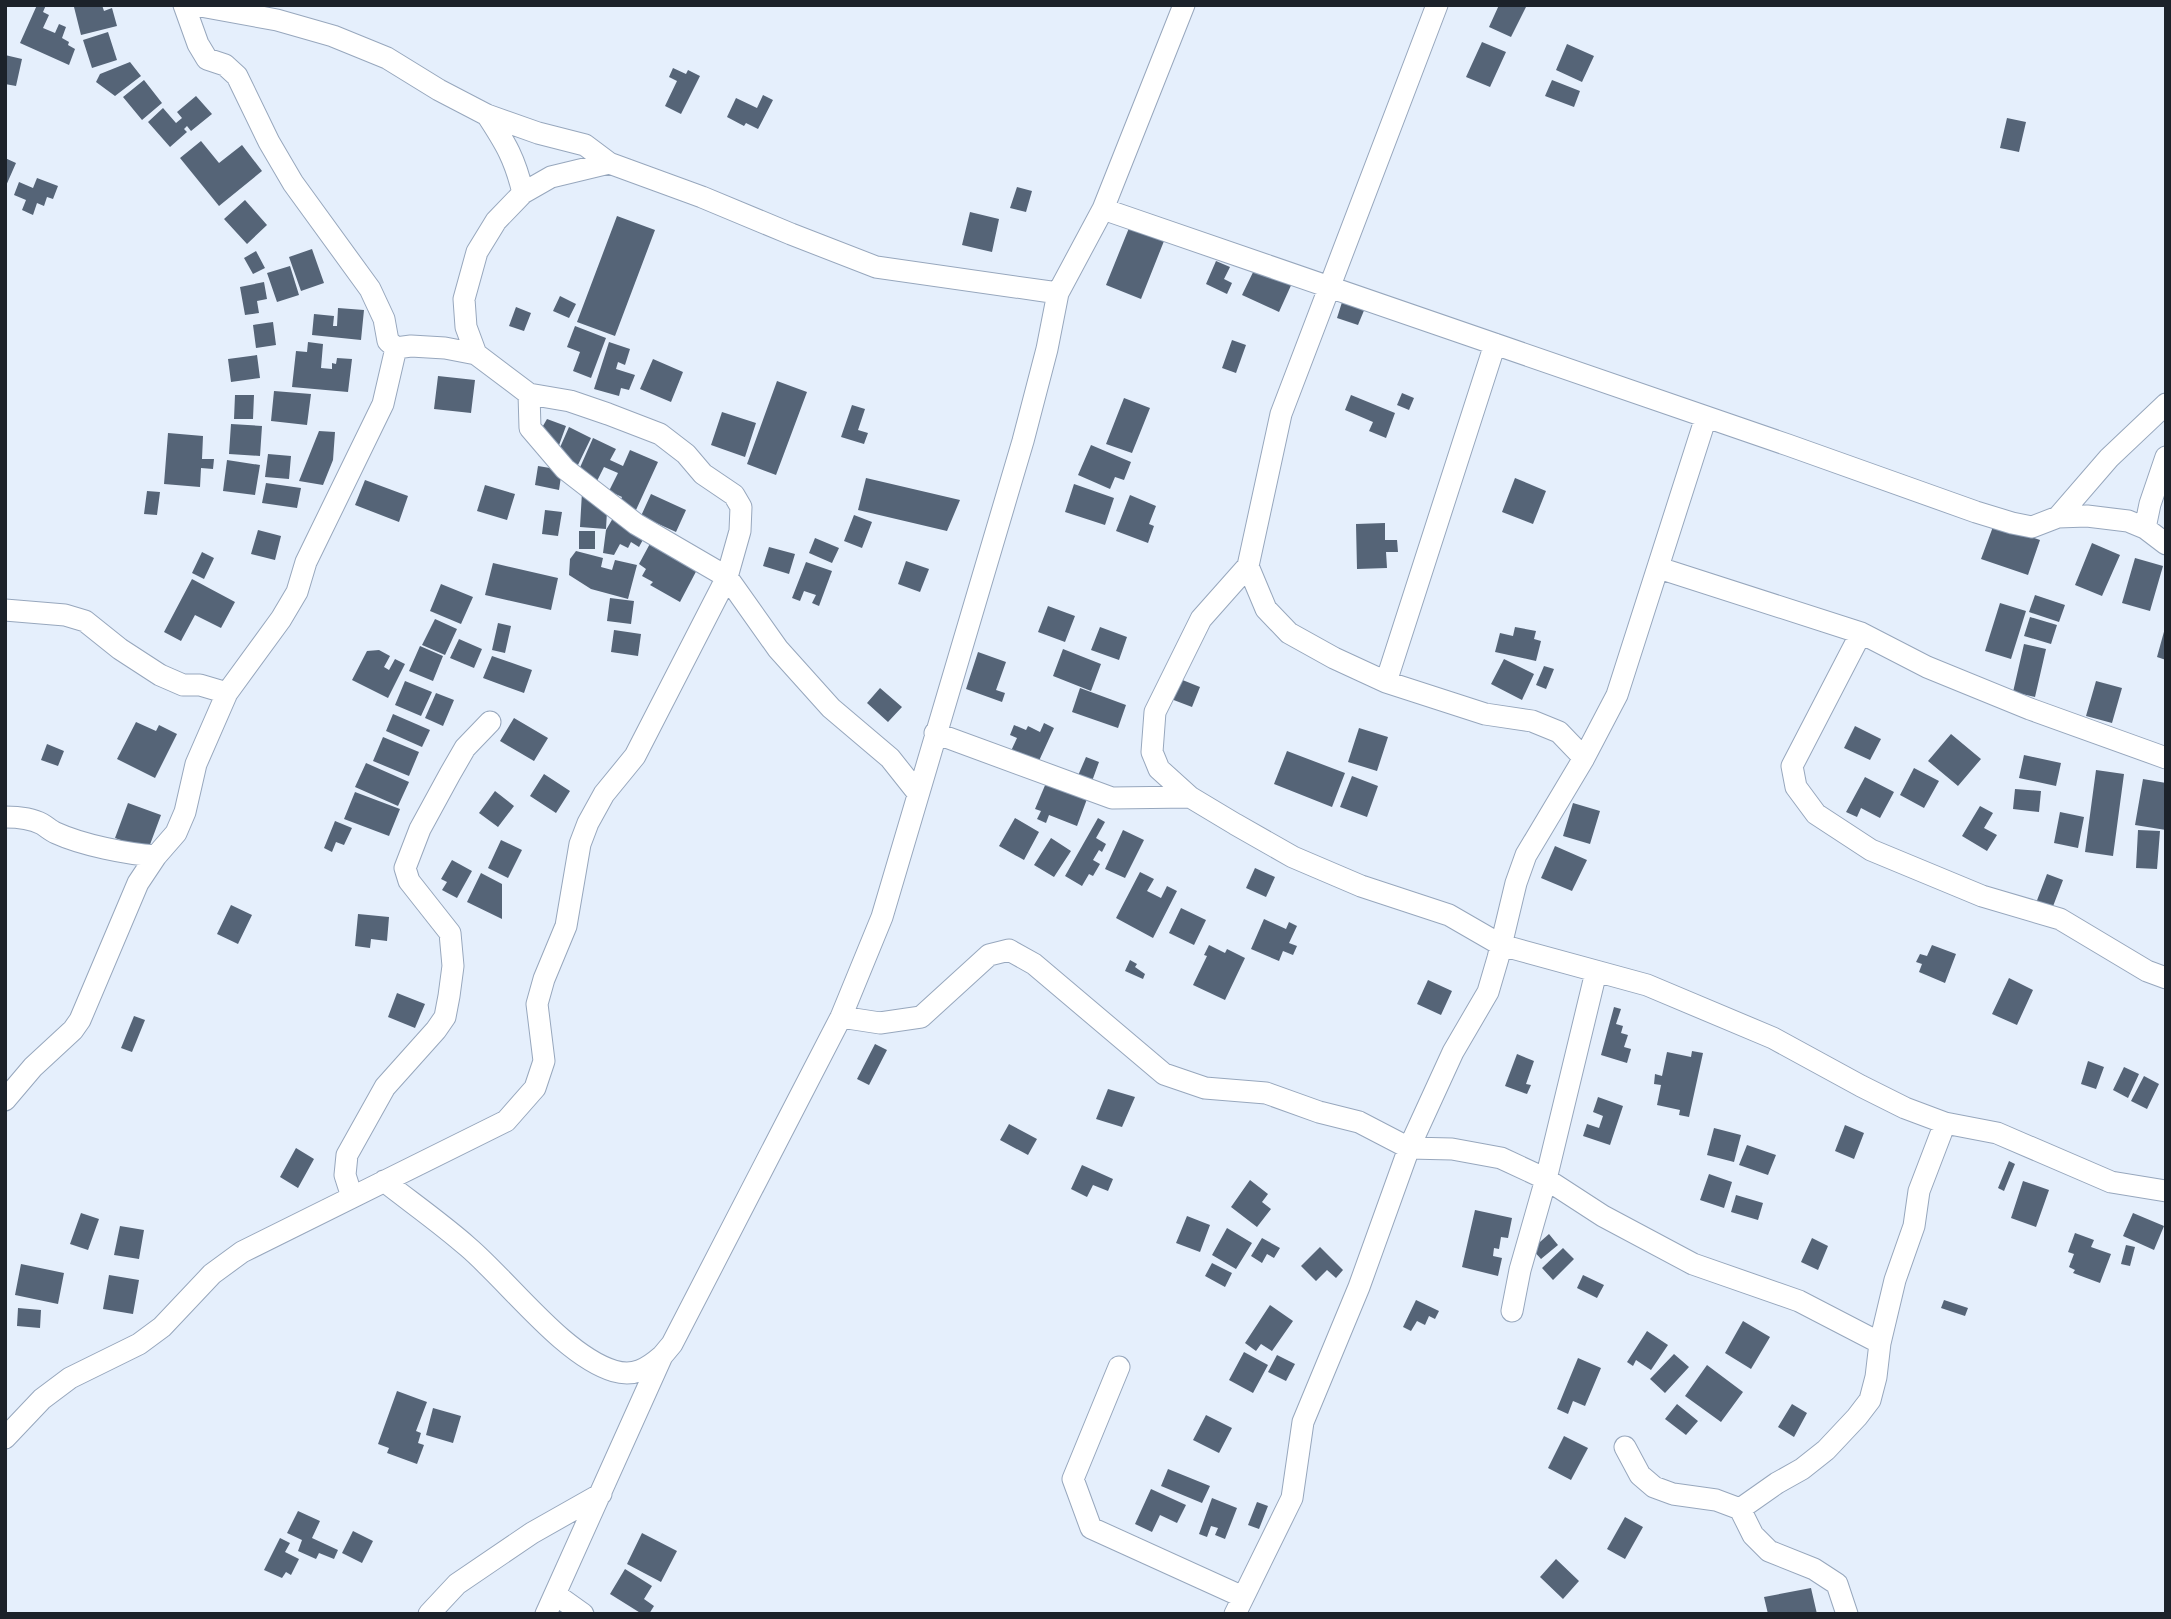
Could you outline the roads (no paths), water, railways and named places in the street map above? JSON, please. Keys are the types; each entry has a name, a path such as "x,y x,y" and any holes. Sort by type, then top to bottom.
{"street":[{"path":"5,1438 42,1399 70,1378 139,1344 162,1327 212,1274 242,1252 506,1121 535,1088 544,1062 537,1004 544,979 566,926 580,844 604,794 635,756 727,577 740,531 741,507 734,495 703,474 686,454 660,434 570,401 529,394 476,354 445,348 396,348 388,341 384,319 370,289 293,183 269,142 237,76 225,65 208,59 198,44 184,5"},
{"path":"195,5 276,20 333,36 387,58 487,115 538,133 585,145 609,163 876,267 1058,293"},
{"path":"384,1181 468,1247 559,1336 591,1362 615,1372 634,1374 649,1367 672,1344 841,1017 882,916 1023,441 1047,349 1058,293 1103,209 1184,5"},
{"path":"1437,5 1282,414 1248,566 1201,619 1156,712 1152,752 1159,769 1190,797 1293,858 1361,886 1449,915 1501,945 1647,985 1773,1038 1905,1108 1945,1123 1997,1133 2111,1182 2166,1191"},
{"path":"487,115 508,146 517,166 523,193"},
{"path":"476,354 466,327 464,299 478,252 496,221 523,193 551,177 609,163"},
{"path":"1103,209 2012,523 2032,527 2058,517 2087,516 2128,521 2145,528 2166,544"},
{"path":"1386,682 1495,344"},
{"path":"5,1100 33,1068 74,1030 80,1020 138,883 176,833 185,813 196,764 227,693 281,619 297,592 306,562 383,404 396,348"},
{"path":"529,394 530,428 565,469 636,524 727,577 778,649 831,708 890,758 918,792"},
{"path":"2058,517 2109,458 2166,404"},
{"path":"1119,1367 1073,1479 1091,1528 1239,1605 1292,1498 1303,1422 1359,1287 1409,1148 1453,1052 1488,992 1525,855 1584,758 1618,695 1706,417"},
{"path":"2145,528 2166,457"},
{"path":"1248,566 1266,609 1289,634 1386,682 1485,714 1532,721 1559,732 1584,758"},
{"path":"1658,568 1861,633 1927,667 2030,709 2166,758"},
{"path":"5,610 65,615 85,621 120,649 160,675 183,685 200,685 227,693"},
{"path":"1861,633 1792,766 1796,787 1816,814 1871,850 1982,896 2060,919 2147,971 2166,978"},
{"path":"352,1197 345,1175 347,1155 385,1087 445,1017 449,996 453,966 450,933 409,881 405,868 420,829 450,774 466,748 490,722"},
{"path":"935,733 1112,798 1190,797"},
{"path":"5,817 22,817 40,823 55,833 119,851 156,856"},
{"path":"841,1017 880,1023 921,1017 989,955 1009,950 1034,964 1164,1074 1205,1088 1266,1093 1319,1112 1359,1122 1409,1148 1452,1149 1501,1158 1546,1179 1603,1216 1693,1264 1799,1301 1880,1343"},
{"path":"1512,1311 1596,972"},
{"path":"1740,1509 1826,1450 1870,1400 1880,1343 1895,1280 1914,1226 1919,1191 1945,1123"},
{"path":"546,1614 662,1356"},
{"path":"1625,1447 1640,1475 1654,1487 1672,1494 1716,1500 1740,1509 1753,1535 1769,1551 1814,1569 1837,1584 1847,1614"},
{"path":"429,1614 457,1584 532,1532 601,1494"},
{"path":"555,1594 583,1614"}]}
